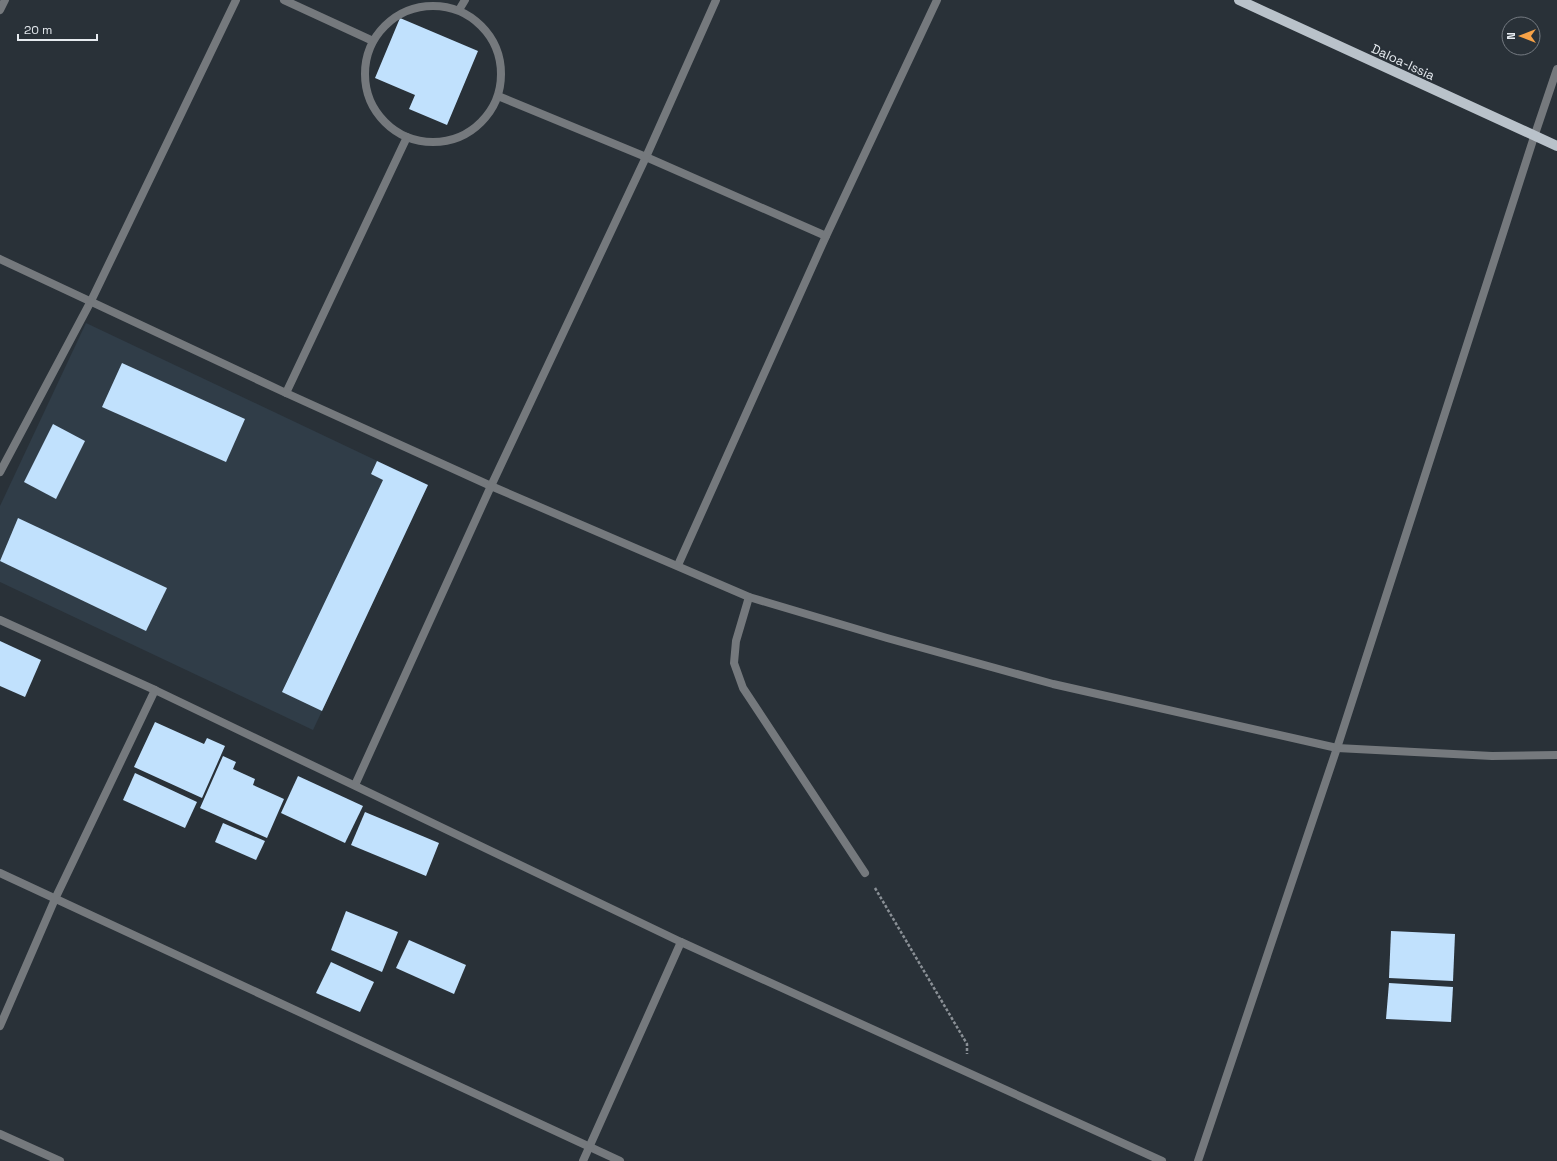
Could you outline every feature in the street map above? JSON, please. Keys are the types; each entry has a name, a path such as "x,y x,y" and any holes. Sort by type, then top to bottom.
{"main road":[{"name":"Daloa-Issia","path":"1239,0 1534,137 1557,146"}],"street":[{"path":"0,10 5,0"},
{"path":"0,472 91,301 236,0"},
{"path":"284,0 373,41"},
{"path":"459,10 464,0"},
{"path":"355,785 490,486 646,157 716,0"},
{"path":"678,565 826,236 937,0"},
{"path":"440,5 459,10 477,21 490,36 499,55 501,76 498,96 487,116 471,131 451,140 428,143 407,137 390,128 377,114 368,96 365,78 366,59 373,41 385,25 401,13 420,6 440,5"},
{"path":"1198,1161 1337,748 1557,69"},
{"path":"498,96 646,157 826,236"},
{"path":"286,393 407,137"},
{"path":"0,259 286,393 490,486 678,565 749,597 887,638 1053,684 1337,748 1492,756 1557,755"},
{"path":"749,597 736,641 734,663 743,688 865,872"},
{"path":"0,620 155,690 681,942 1162,1161"},
{"path":"0,1026 55,899 155,690"},
{"path":"0,873 620,1161"},
{"path":"583,1161 681,942"},
{"path":"0,1134 60,1161"}],"path":[{"path":"865,872 967,1044 967,1072"}],"shaded area":[{"path":"86,323 428,485 313,730 0,582 0,506"}],"building":[{"path":"400,18 478,51 447,125 409,109 415,95 375,78"},
{"path":"122,363 245,419 226,462 102,407"},
{"path":"53,424 85,441 56,499 24,482"},
{"path":"377,461 428,485 322,711 282,692 383,480 371,474"},
{"path":"18,518 167,588 146,631 0,561"},
{"path":"0,641 41,660 25,697 0,686"},
{"path":"155,722 204,744 207,738 225,746 202,798 134,767"},
{"path":"223,756 236,762 233,769 255,779 253,785 284,799 267,838 200,808"},
{"path":"135,773 197,802 185,828 123,800"},
{"path":"298,776 363,806 345,843 281,813"},
{"path":"365,812 439,843 426,876 351,845"},
{"path":"223,823 265,841 256,860 215,842"},
{"path":"346,911 398,932 382,972 331,950"},
{"path":"1391,931 1455,934 1453,981 1389,978"},
{"path":"409,940 466,965 454,994 396,968"},
{"path":"331,962 374,982 360,1012 316,993"},
{"path":"1389,983 1453,987 1451,1022 1386,1019"}]}
